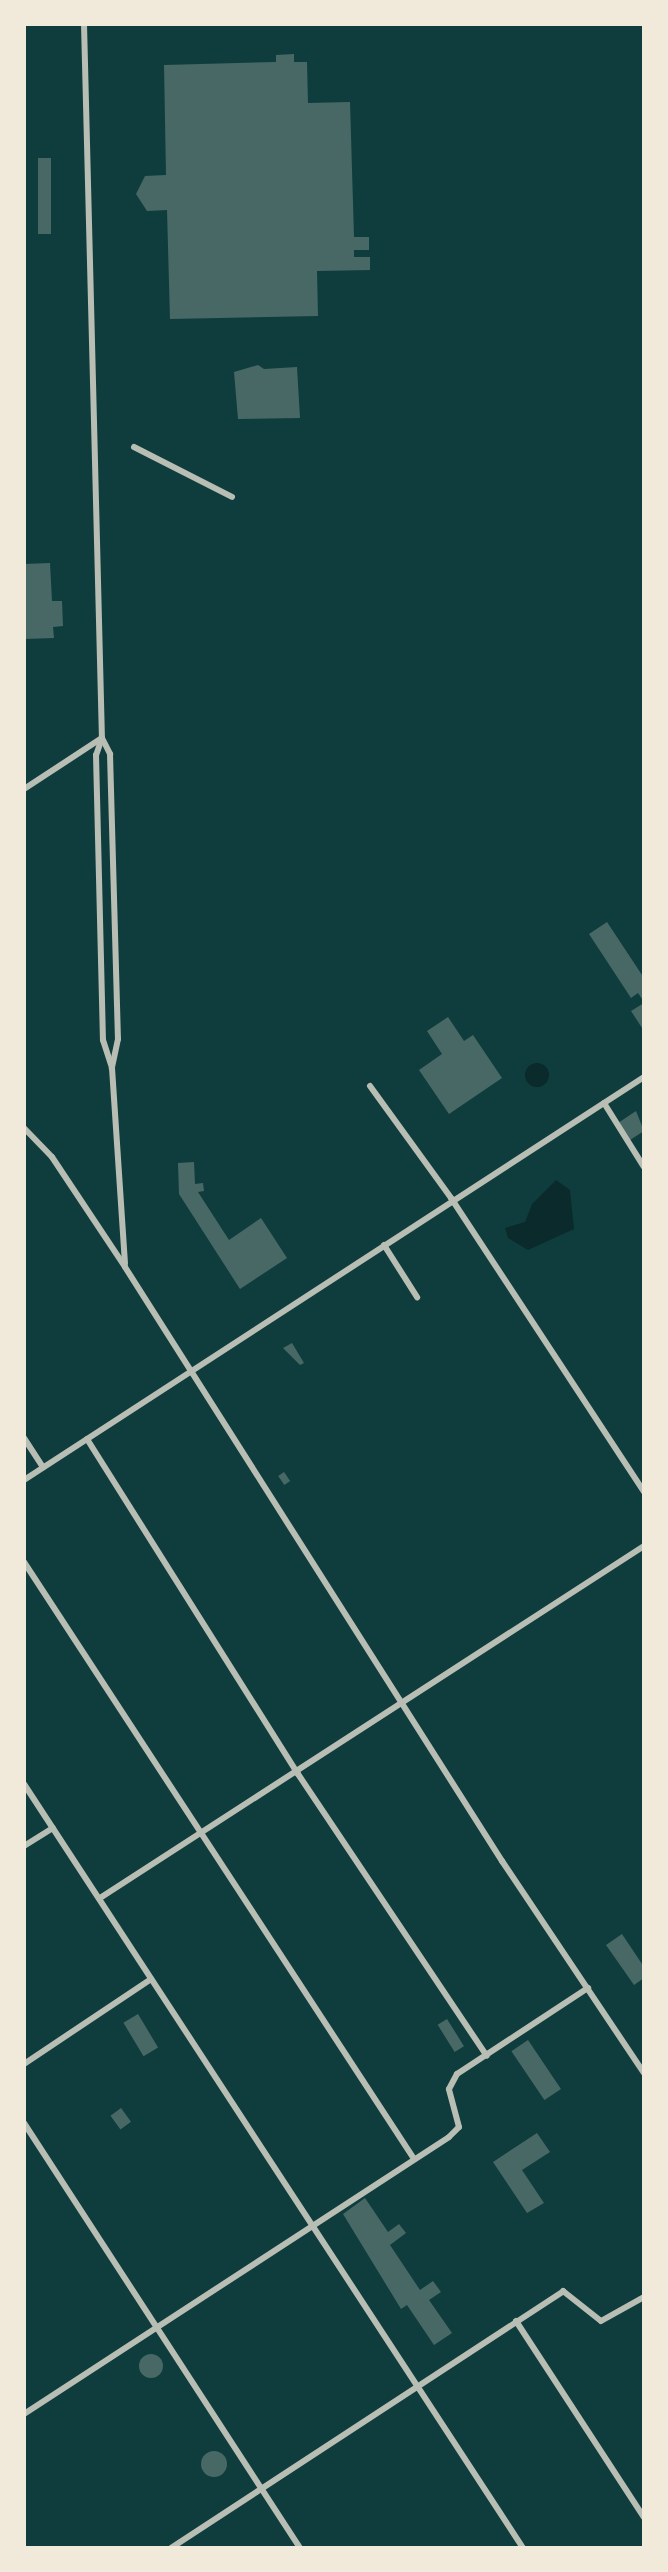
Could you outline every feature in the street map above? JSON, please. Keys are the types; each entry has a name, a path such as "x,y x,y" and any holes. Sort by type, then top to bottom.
{"street":[{"path":"84,24 88,355 102,738 96,755 103,1040 112,1068 125,1267"},
{"path":"134,447 232,497"},
{"path":"24,789 102,738"},
{"path":"102,738 110,754 118,1039 112,1068"},
{"path":"24,1480 451,1198 644,1077"},
{"path":"370,1086 451,1198 644,1492"},
{"path":"604,1103 644,1167"},
{"path":"25,1131 52,1157 125,1267 644,2073"},
{"path":"384,1245 417,1297"},
{"path":"24,1438 43,1467"},
{"path":"87,1439 298,1774 487,2056"},
{"path":"100,1898 298,1774 644,1546"},
{"path":"24,1562 414,2159"},
{"path":"24,1784 523,2548"},
{"path":"24,1846 53,1828"},
{"path":"24,2064 151,1979"},
{"path":"24,2414 312,2227 459,2127 449,2089 457,2074 588,1988"},
{"path":"24,2123 300,2548"},
{"path":"171,2548 563,2291 601,2321 644,2297"},
{"path":"516,2321 644,2517"}],"water":[{"path":"537,1063 545,1067 549,1075 545,1083 537,1087 529,1083 525,1075 529,1067"},
{"path":"556,1180 570,1190 574,1229 528,1250 508,1238 505,1228 525,1222 532,1204"}],"building":[{"path":"294,54 294,62 307,62 308,103 350,102 354,237 369,237 369,250 354,250 354,257 370,257 370,270 317,271 318,316 170,319 167,210 147,211 136,194 145,176 166,175 164,65 276,62 276,55"},
{"path":"38,158 51,158 51,234 38,234"},
{"path":"258,365 264,369 297,367 300,418 238,419 234,372"},
{"path":"50,563 52,601 62,601 63,626 53,627 54,638 25,639 24,564"},
{"path":"607,922 644,978 644,1002 638,993 631,998 589,934"},
{"path":"644,1003 644,1031 631,1011"},
{"path":"448,1017 464,1041 473,1035 502,1078 449,1114 419,1070 442,1054 427,1031"},
{"path":"636,1111 644,1131 630,1140 618,1123"},
{"path":"194,1162 195,1184 203,1183 204,1191 198,1192 229,1240 261,1218 287,1258 240,1289 179,1194 178,1163"},
{"path":"292,1343 304,1363 300,1365 283,1348"},
{"path":"284,1472 290,1481 284,1485 278,1476"},
{"path":"622,1934 644,1967 644,1978 634,1985 606,1945"},
{"path":"138,2014 158,2047 144,2056 123,2023"},
{"path":"447,2019 464,2046 455,2052 438,2025"},
{"path":"528,2040 561,2089 544,2100 511,2051"},
{"path":"121,2108 131,2122 120,2129 110,2116"},
{"path":"537,2133 550,2152 522,2170 544,2203 527,2213 493,2162"},
{"path":"365,2198 388,2232 399,2224 406,2233 390,2245 420,2290 433,2281 441,2292 429,2300 452,2333 434,2345 407,2305 401,2309 343,2214"},
{"path":"151,2354 160,2357 163,2366 160,2375 151,2378 142,2375 139,2366 142,2357"},
{"path":"214,2451 223,2455 227,2464 223,2473 214,2477 205,2473 201,2464 205,2455"}]}
